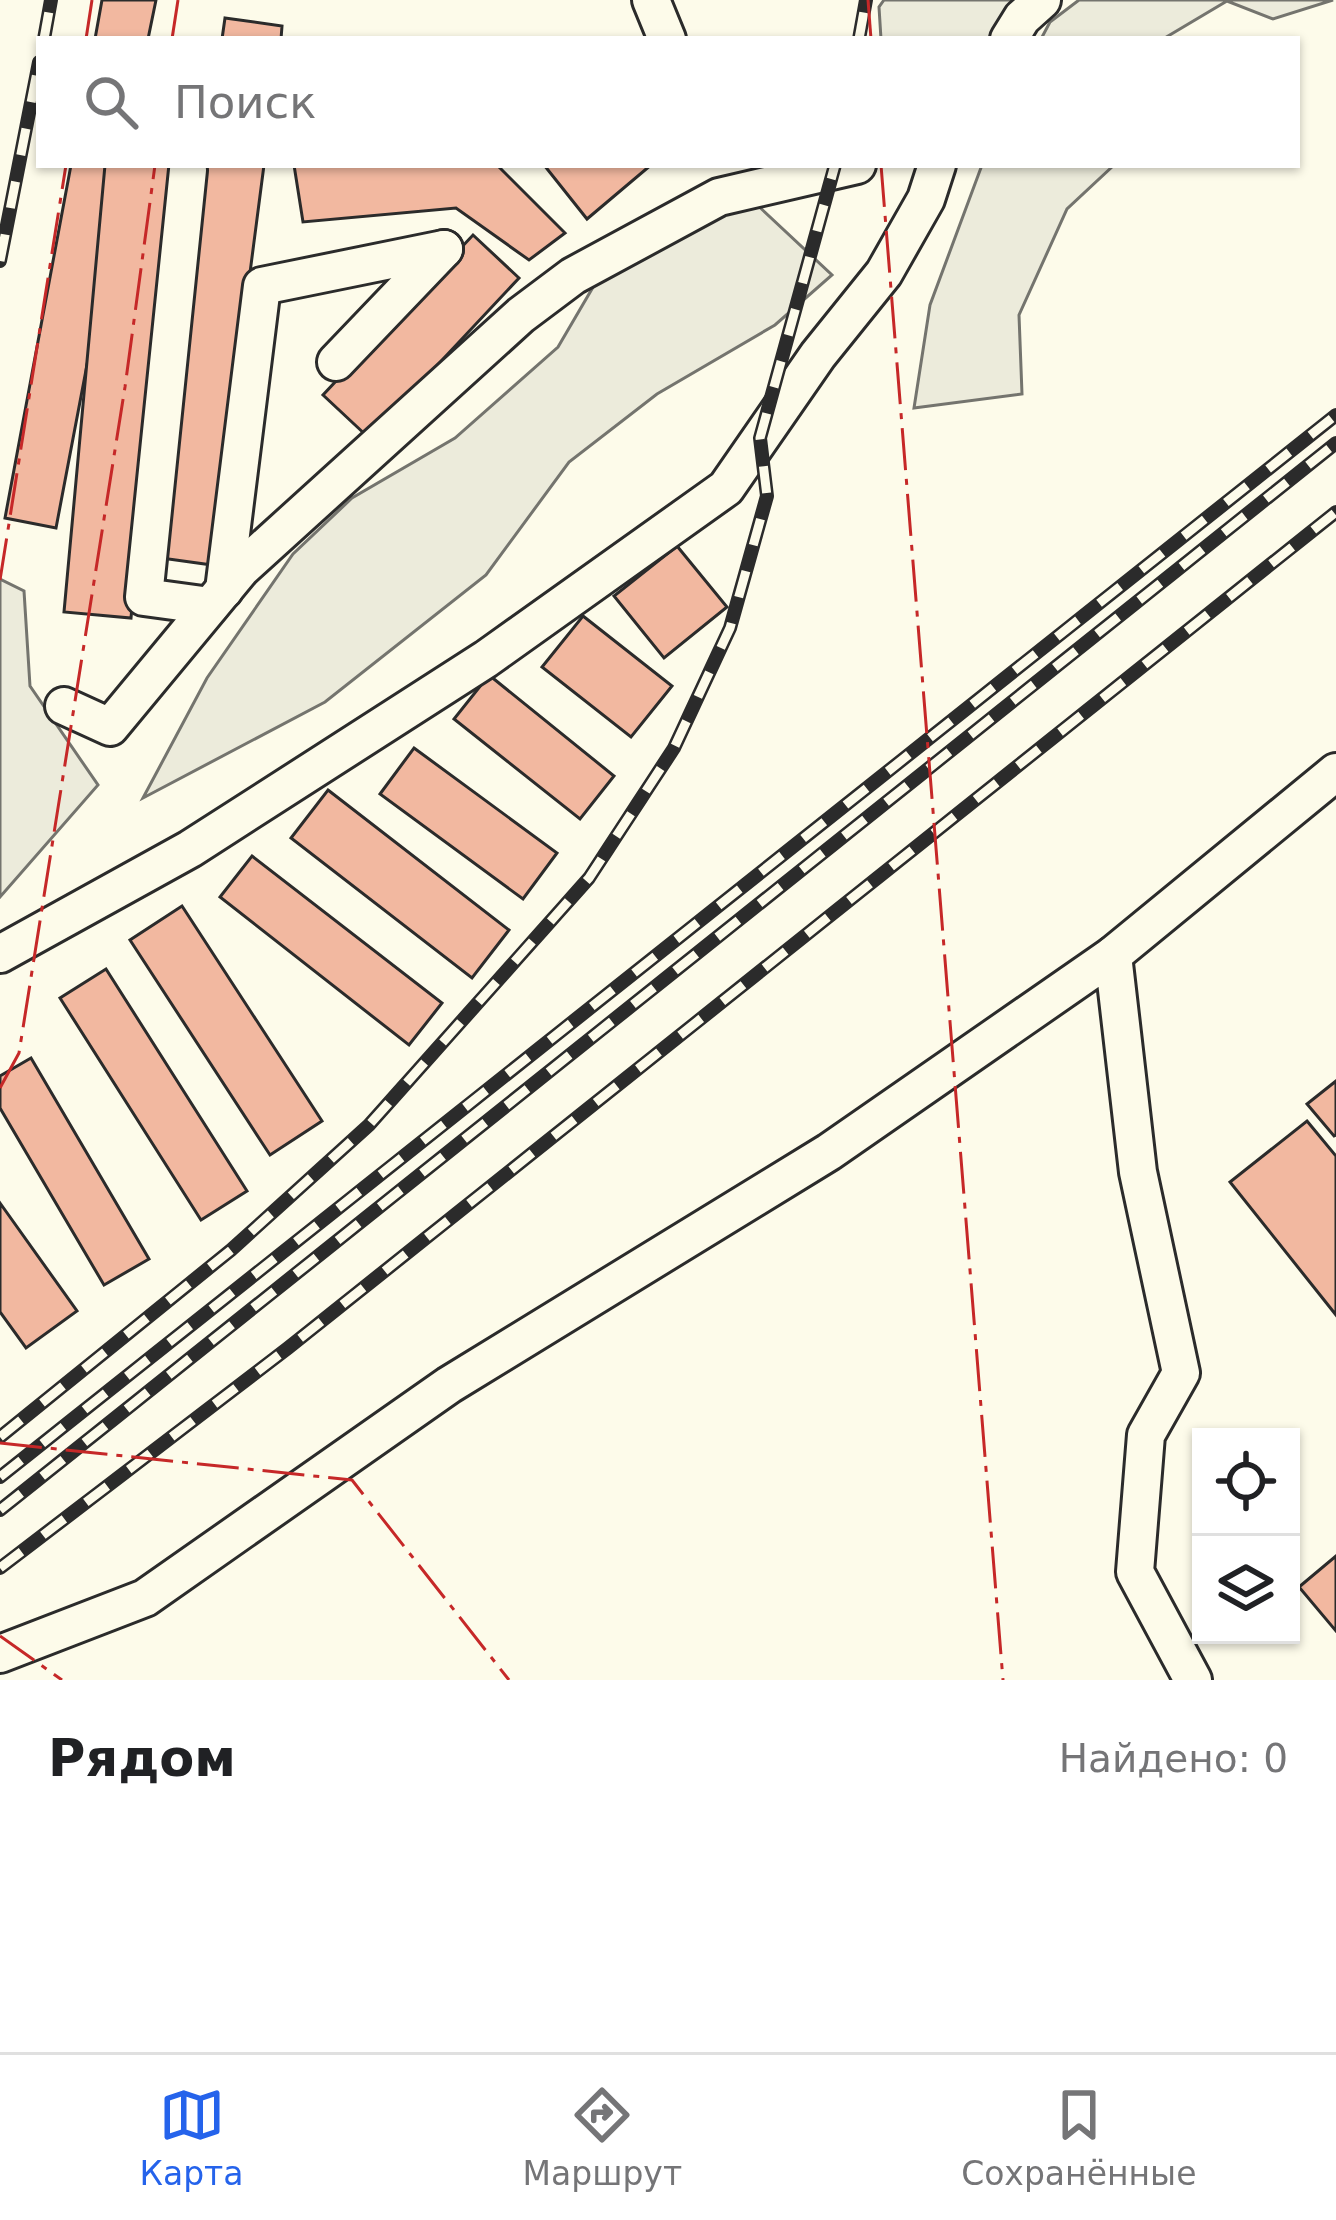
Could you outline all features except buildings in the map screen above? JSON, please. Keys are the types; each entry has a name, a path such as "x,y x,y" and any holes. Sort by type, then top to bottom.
{"lane":[{"path":"651,0 666,36"},
{"path":"1011,36 1042,0"},
{"path":"64,706 110,727 241,569 521,315 574,276 769,174 828,168"},
{"path":"0,954 190,849 427,698 726,488 818,355 884,273 926,199 936,168"},
{"path":"188,170 144,597 218,598"},
{"path":"218,598 262,286 444,249 336,362"},
{"path":"0,1654 146,1598 448,1385 829,1152 1113,955 1336,772"},
{"path":"1113,955 1138,1172 1181,1373 1146,1436 1135,1572 1193,1680"}],"shaded area":[{"path":"884,0 1031,0 999,36 881,36 879,7"},
{"path":"1079,0 1333,0 1273,19 1227,1 1168,36 1043,36 1050,22"},
{"path":"981,168 1111,168 1067,209 1019,315 1022,394 914,408 930,305"},
{"path":"753,201 832,275 775,325 657,394 569,462 486,575 325,702 143,798 207,678 293,554 352,498 455,438 558,347 606,265"},
{"path":"0,579 24,591 30,686 98,785 0,897"}],"railway":[{"path":"45,36 51,0"},
{"path":"860,36 866,0"},
{"path":"0,261 36,77"},
{"path":"0,1437 231,1250 369,1125 589,878 674,748 730,628 767,496 760,438 834,168"},
{"path":"0,1477 1336,415"},
{"path":"0,1510 1336,443"},
{"path":"0,1568 288,1348 1336,512"}],"power":[{"path":"86,36 92,0"},
{"path":"172,36 178,0"},
{"path":"868,0 871,36"},
{"path":"0,580 66,168"},
{"path":"0,1088 19,1053 125,387 155,168"},
{"path":"881,168 1003,1680"},
{"path":"0,1443 352,1480 509,1680"},
{"path":"0,1636 62,1680"}]}
